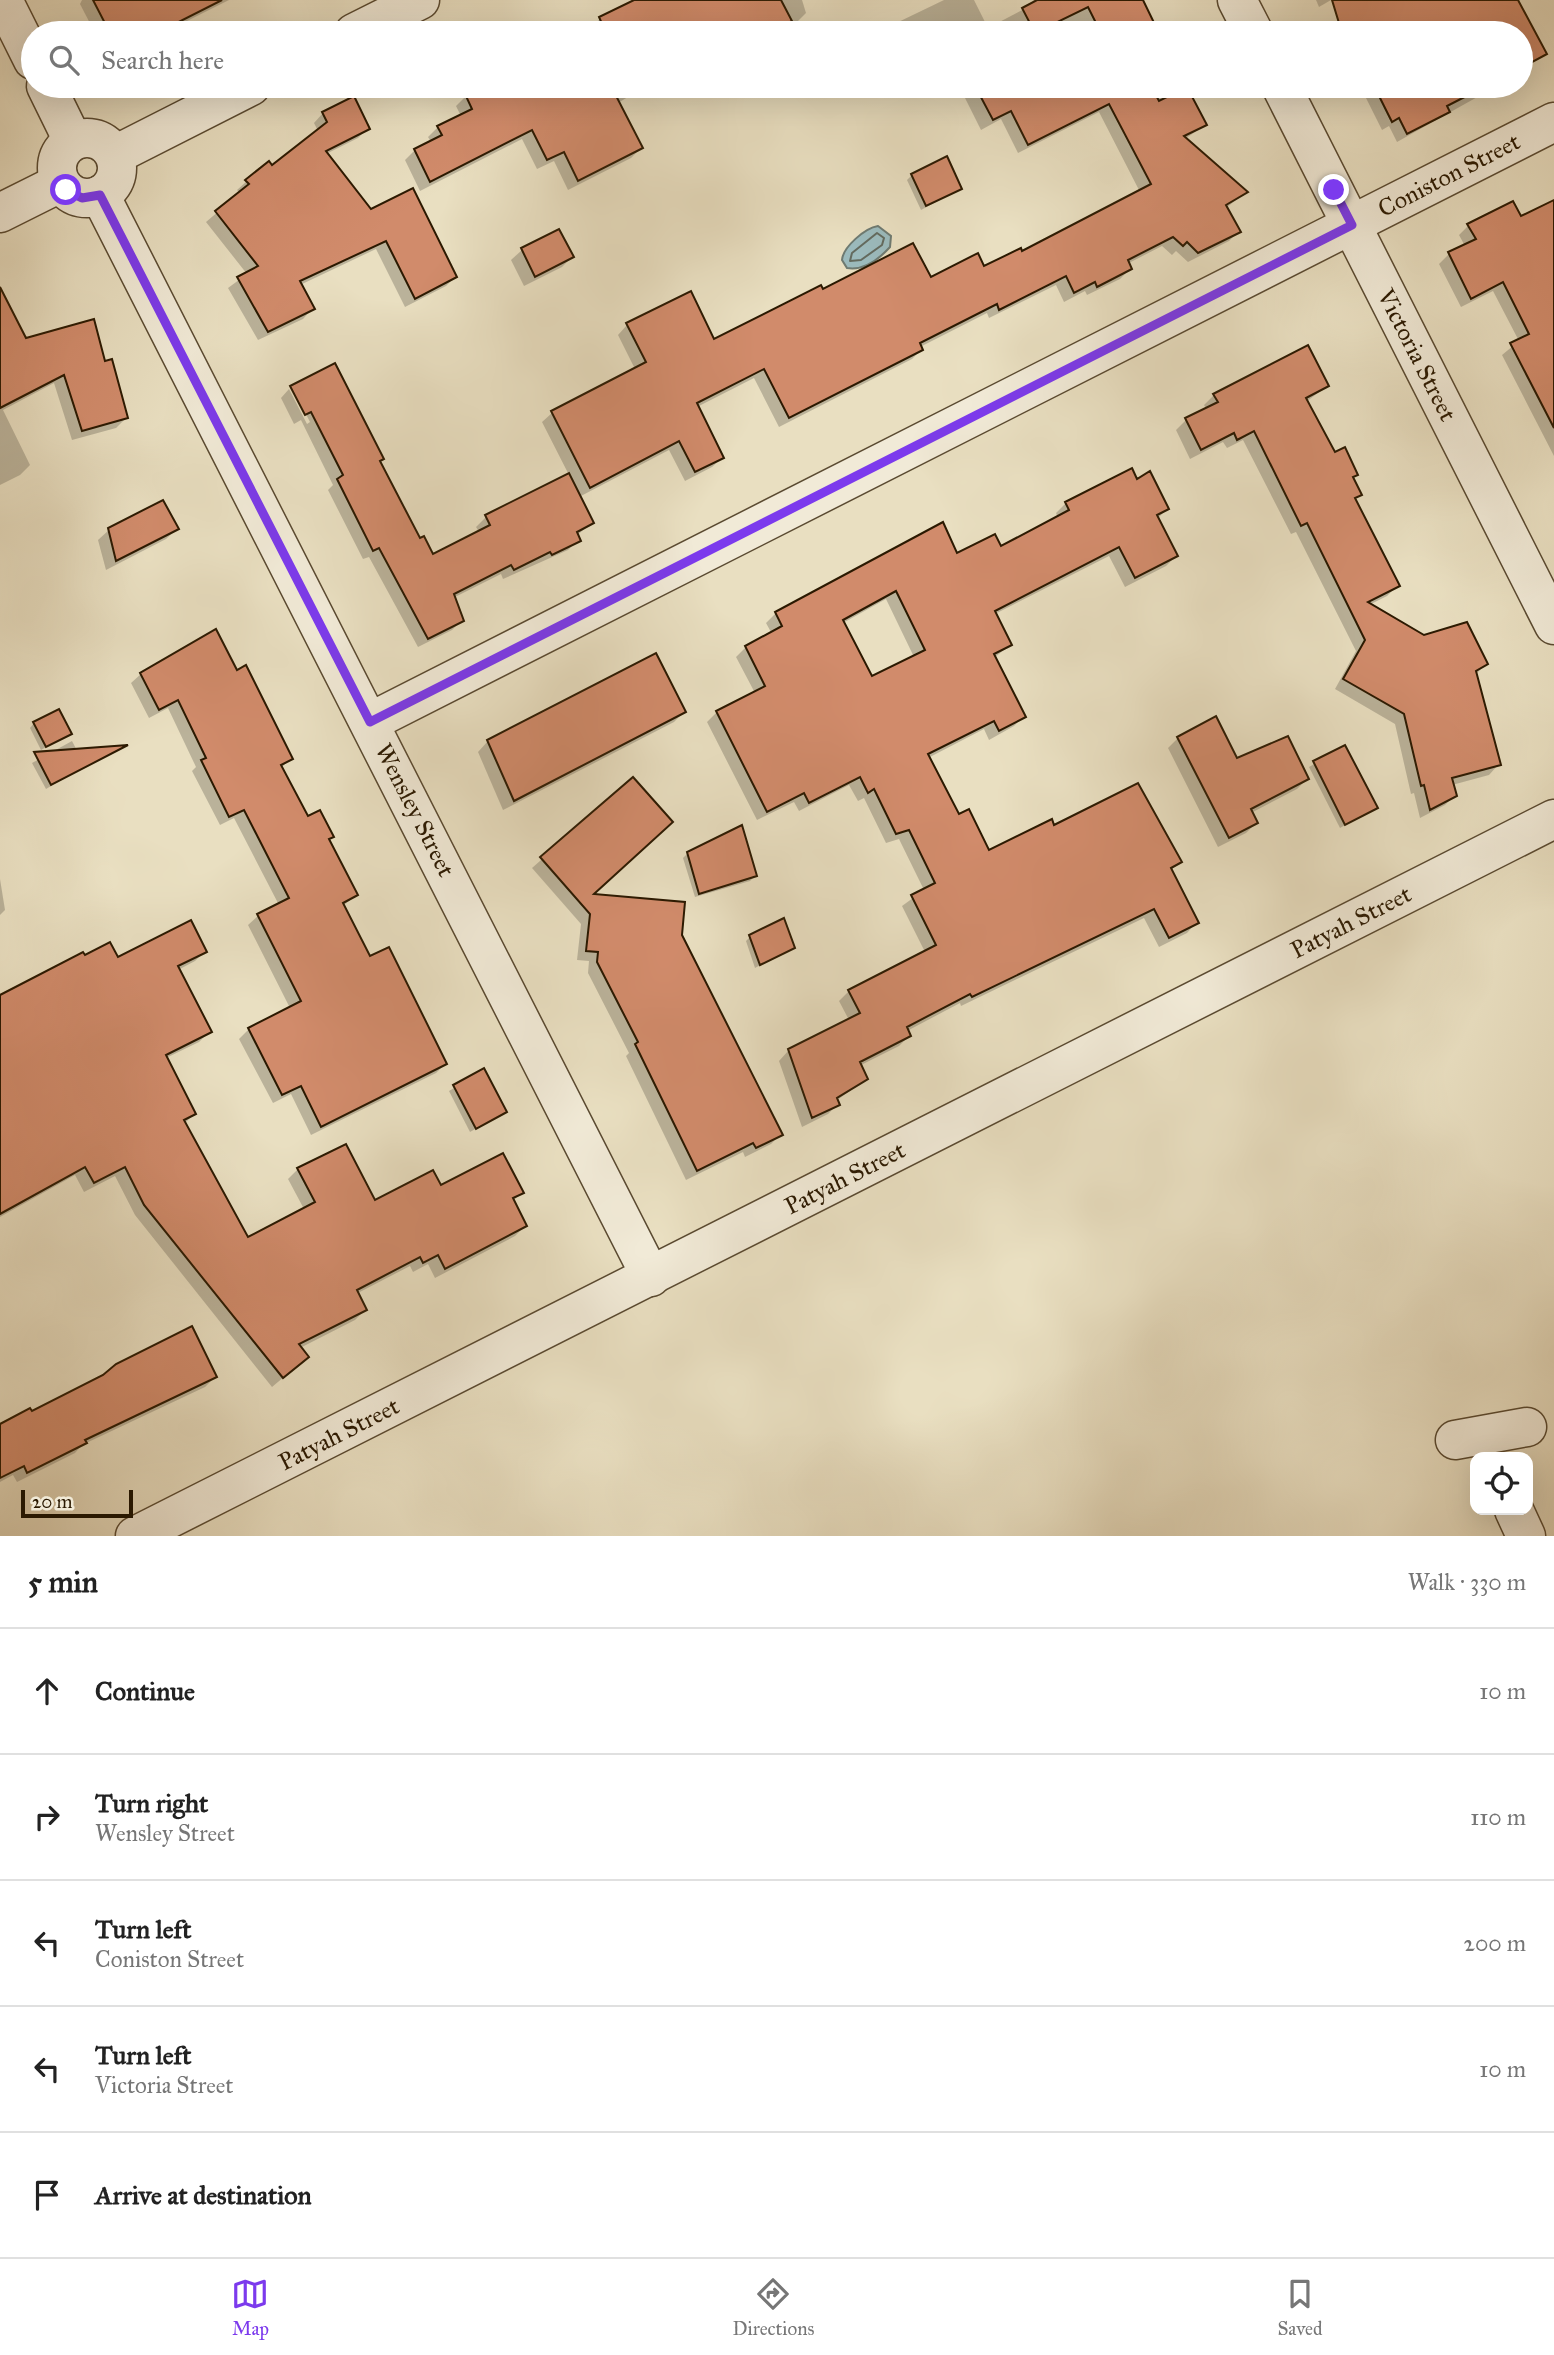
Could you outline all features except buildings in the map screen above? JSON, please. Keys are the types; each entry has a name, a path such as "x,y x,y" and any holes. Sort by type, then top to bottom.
{"street":[{"path":"3,0 21,36"},
{"path":"378,21 419,0"},
{"path":"1237,0 1248,21"},
{"path":"52,98 73,141"},
{"path":"115,155 227,98"},
{"name":"Victoria Street","path":"1287,98 1554,625"},
{"name":"Coniston Street","path":"370,722 1554,122"},
{"path":"92,138 102,141 115,155 117,174 108,190 100,195 82,198 66,190 60,183 57,165 60,155 73,141 92,138"},
{"path":"0,213 60,183"},
{"name":"Wensley Street","path":"100,195 650,1277"},
{"name":"Patyah Street","path":"135,1536 1554,819"},
{"path":"1516,1515 1526,1536"}],"water":[{"path":"878,226 891,236 890,247 865,266 847,268 842,260 846,249 861,234"}],"route":[{"path":"66,190 82,198 100,195 370,722 1352,225 1334,190"}]}
